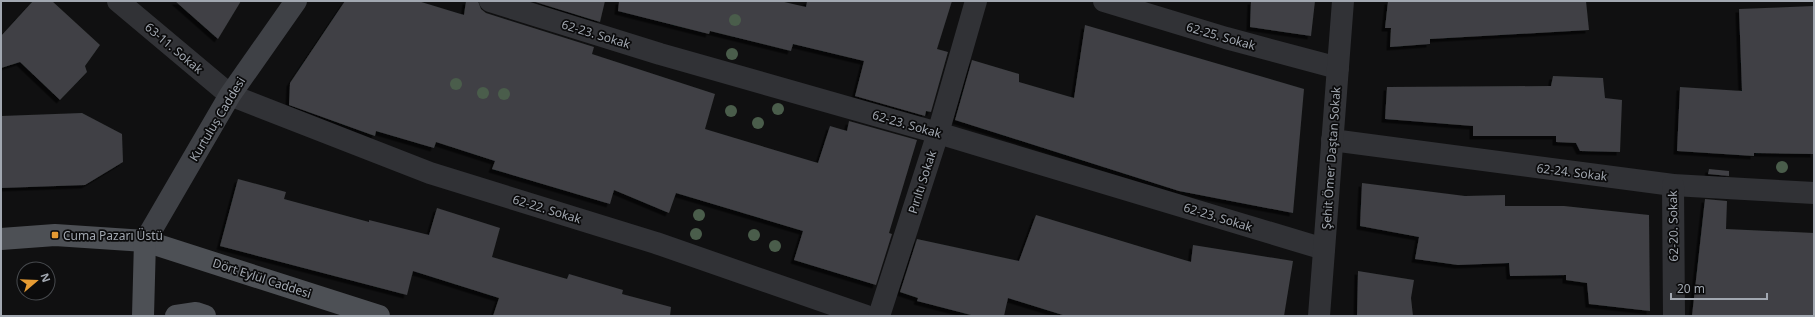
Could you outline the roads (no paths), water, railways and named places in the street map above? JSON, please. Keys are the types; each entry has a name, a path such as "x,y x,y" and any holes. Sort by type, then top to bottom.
{"main road":[{"name":"Dört Eylül Caddesi","path":"1,239 55,235 145,241 378,316"},
{"path":"143,316 145,241"},
{"path":"176,316 196,313 205,316"}],"street":[{"name":"63-11. Sokak","path":"118,1 230,95"},
{"name":"Kurtuluş Caddesi","path":"145,241 230,95 296,1"},
{"name":"62-23. Sokak","path":"490,1 660,54 938,133 1324,249"},
{"name":"Pırıltı Sokak","path":"879,316 938,133 976,1"},
{"name":"62-25. Sokak","path":"1104,1 1226,38 1338,68"},
{"name":"Şehit Ömer Daştan Sokak","path":"1319,316 1343,1"},
{"name":"62-22. Sokak","path":"230,95 430,173 656,243 866,316"},
{"name":"62-24. Sokak","path":"1332,140 1673,185 1814,193"},
{"name":"62-20. Sokak","path":"1673,185 1674,316"}],"place":[{"name":"Cuma Pazarı Üstü","path":"55,235"}]}
